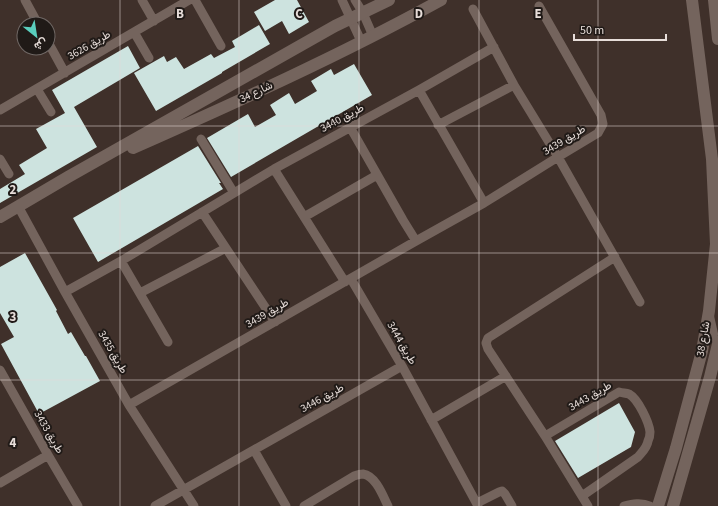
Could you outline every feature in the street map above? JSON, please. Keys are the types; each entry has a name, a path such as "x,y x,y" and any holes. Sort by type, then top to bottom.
{"street":[{"path":"24,0 33,16"},
{"path":"142,0 154,21"},
{"name":"طريق 3626","path":"0,110 190,0"},
{"path":"195,0 221,46"},
{"path":"342,0 361,41"},
{"path":"354,0 363,13 373,36"},
{"name":"شارع 34","path":"0,217 328,30 389,0"},
{"name":"شارع 34","path":"68,177 225,107 373,36 441,0"},
{"name":"شارع 38","path":"658,506 676,448 702,351 709,311 716,244 712,159 692,0"},
{"path":"712,3 718,39"},
{"name":"طريق 3439","path":"129,405 484,203 598,133 603,124 601,115 539,6"},
{"path":"474,9 514,85 558,157 640,302"},
{"path":"134,32 149,58"},
{"name":"طريق 3440","path":"65,292 121,261 274,168 419,90 494,47"},
{"path":"56,56 65,73"},
{"path":"438,125 514,85"},
{"path":"37,89 51,112"},
{"path":"419,90 484,203"},
{"path":"350,127 416,241"},
{"path":"201,140 234,193"},
{"path":"0,159 9,174"},
{"name":"طريق 3444","path":"274,168 304,217 348,280 402,366 478,505"},
{"path":"304,217 377,175"},
{"name":"طريق 3435","path":"18,206 129,405 194,506"},
{"path":"202,212 275,322"},
{"path":"140,293 226,248"},
{"path":"588,506 545,436 486,346 486,343 488,338 615,257"},
{"path":"121,261 168,342"},
{"path":"709,311 717,337"},
{"path":"702,351 711,335 717,337"},
{"name":"شارع 38","path":"673,506 710,377 717,337"},
{"name":"طريق 3446","path":"184,490 402,366"},
{"name":"طريق 3433","path":"0,370 78,506"},
{"path":"431,420 506,376"},
{"name":"طريق 3443","path":"545,436 620,392 629,394 642,410 648,421 650,433 645,449 638,457 582,496"},
{"path":"254,450 286,506"},
{"path":"0,483 48,456"},
{"path":"304,506 354,476 363,474 371,478 379,488 388,506"},
{"path":"156,506 184,490"},
{"path":"478,505 502,491 512,506"},
{"path":"624,506 647,504 650,506"}],"building":[{"path":"275,0 297,0 309,22 289,34 282,21 265,31 254,12"},
{"path":"259,25 270,44 156,111 134,73 164,56 167,62 176,57 184,69 211,54 214,58 235,47 232,41"},
{"path":"128,46 140,68 74,107 97,147 0,203 0,189 25,174 19,165 47,148 36,129 65,113 52,90"},
{"path":"354,64 372,95 231,177 207,138 248,114 255,127 276,115 270,105 289,93 295,104 317,91 311,81 331,69 334,75"},
{"path":"198,146 221,183 219,183 223,189 98,262 73,218"},
{"path":"25,253 57,310 56,311 68,334 71,332 100,381 39,414 1,344 14,337 0,313 0,267"},
{"path":"619,403 635,432 631,447 578,478 555,441"}]}
